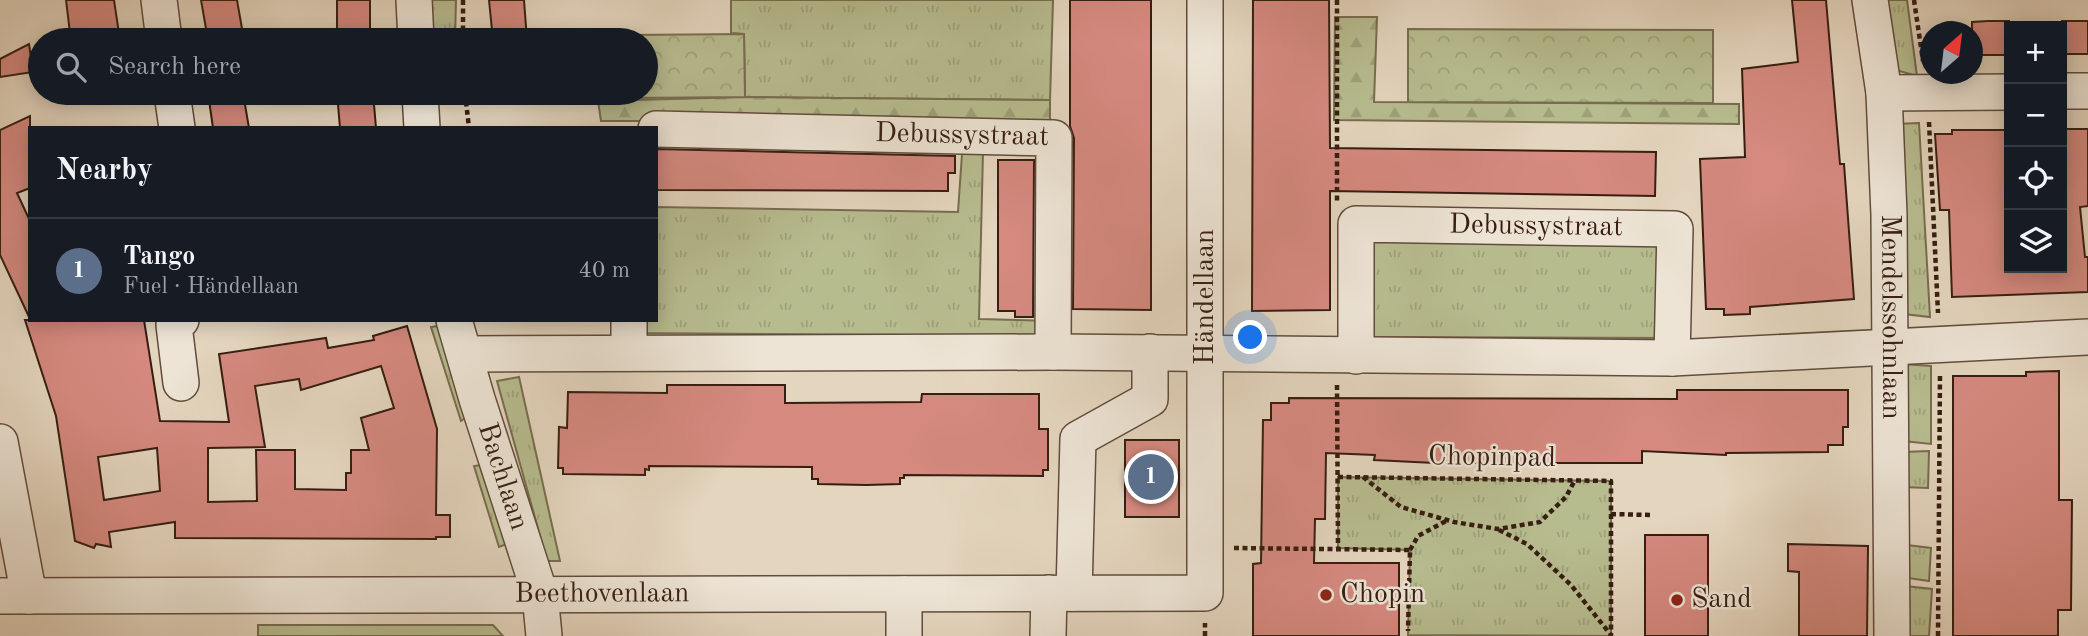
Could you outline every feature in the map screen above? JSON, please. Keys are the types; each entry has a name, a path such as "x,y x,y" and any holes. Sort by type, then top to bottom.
{"street":[{"path":"159,0 162,28"},
{"path":"414,0 415,28"},
{"name":"Händellaan","path":"1205,0 1205,593"},
{"name":"Mendelssohnlaan","path":"1870,0 1884,93 1892,346 1892,636"},
{"path":"2067,92 2088,91"},
{"path":"1884,93 2004,92"},
{"path":"174,105 177,126"},
{"path":"420,105 422,126"},
{"name":"Debussystraat","path":"658,129 1054,138 1053,352"},
{"name":"Debussystraat","path":"1347,356 1356,224 1675,229 1672,358"},
{"path":"178,322 174,325 181,383"},
{"name":"Bachlaan","path":"455,322 540,594 544,636"},
{"path":"465,354 629,337 1053,352 1672,358 2088,337"},
{"path":"1048,636 1062,593 1078,439 1150,399 1150,352"},
{"path":"0,442 14,596"},
{"name":"Beethovenlaan","path":"14,596 1205,593"},
{"path":"904,594 904,636"}],"path":[{"path":"463,0 463,28"},
{"path":"1337,0 1337,205"},
{"path":"467,105 469,126"},
{"path":"1338,548 1338,477 1347,356"},
{"name":"Chopinpad","path":"1338,477 1611,481 1611,636"},
{"path":"1362,477 1401,507 1448,520 1498,529 1527,544 1571,584 1611,636"},
{"path":"1498,529 1540,522 1566,497 1575,480"},
{"path":"1611,514 1650,515"},
{"path":"1408,631 1410,550 1418,536 1448,520"},
{"path":"1205,548 1410,550"}],"green space":[{"path":"430,0 456,0 455,28 430,28"},
{"path":"731,0 1053,0 1050,100 745,97 744,34 731,33"},
{"path":"1885,0 1907,0 1917,76 1896,70"},
{"path":"1335,17 1377,17 1374,102 1739,104 1739,124 1334,120"},
{"path":"1408,29 1713,30 1713,103 1408,102"},
{"path":"744,34 745,97 658,98 658,35"},
{"path":"745,97 1050,100 1050,121 601,121 599,105 658,105 658,99"},
{"path":"1919,123 1930,317 1904,314 1894,124"},
{"path":"983,152 979,319 1053,321 1053,336 629,333 629,322 658,322 658,207 958,212 962,154"},
{"path":"1356,224 1675,229 1677,338 1353,337"},
{"path":"444,325 472,413 461,421 431,327"},
{"path":"1902,364 1931,366 1931,444 1903,441"},
{"path":"519,377 560,561 547,561 497,381"},
{"path":"1929,451 1928,488 1902,487 1903,452"},
{"path":"488,464 509,543 499,547 474,466"},
{"path":"1338,477 1611,481 1611,636 1408,635 1410,550 1338,548"},
{"path":"1907,545 1931,548 1929,581 1908,578"},
{"path":"1905,586 1932,589 1929,636 1905,636"},
{"path":"258,625 493,625 503,636 258,636"}],"building":[{"path":"66,0 114,0 118,28 69,28"},
{"path":"201,0 237,0 242,28 206,28"},
{"path":"337,0 370,0 370,28 337,28"},
{"path":"489,0 524,0 526,28 492,28"},
{"path":"1070,0 1151,0 1151,310 1073,309 1074,138 1070,126"},
{"path":"1253,0 1329,0 1330,148 1656,152 1655,196 1330,191 1330,310 1252,311"},
{"path":"1792,0 1826,0 1840,164 1844,164 1854,299 1750,307 1750,314 1724,315 1724,309 1706,309 1700,159 1745,157 1742,69 1798,62"},
{"path":"1983,21 2004,21 2004,55 1983,55"},
{"path":"2067,21 2088,21 2088,54 2067,54"},
{"path":"28,45 28,73 0,77 0,59"},
{"path":"210,105 245,105 249,126 213,126"},
{"path":"338,105 374,105 376,126 340,126"},
{"path":"30,116 28,189 17,193 28,217 28,315 0,255 0,130"},
{"path":"2067,129 2088,129 2088,206 2080,207 2085,257 2088,257 2088,292 1952,297 1949,210 1940,210 1935,134 1952,134 1952,130 2004,130 2004,273 2067,273"},
{"path":"658,149 955,156 955,173 948,173 948,191 658,190"},
{"path":"998,160 1034,160 1033,317 1015,317 1015,311 998,311"},
{"path":"25,320 144,322 160,421 229,422 219,354 326,338 328,348 374,340 373,336 407,326 437,429 436,515 450,515 450,537 175,538 175,522 109,532 111,547 96,544 94,548 75,541 56,416","holes":["381,366 394,408 361,418 369,450 351,450 351,473 346,473 346,490 295,489 295,450 256,450 257,501 208,502 208,448 265,447 255,386 299,379 301,390","157,448 160,491 104,500 98,457"]},
{"path":"2059,371 2059,500 2072,500 2071,610 2058,610 2058,636 1953,636 1953,376 2026,376 2026,372"},
{"path":"667,385 785,385 785,403 921,402 922,394 1039,394 1039,429 1048,429 1048,470 1043,470 1043,476 904,475 904,478 900,478 900,484 866,485 818,484 818,479 812,479 812,467 649,466 649,470 645,469 645,475 563,474 563,468 558,468 559,427 567,428 568,392 667,393"},
{"path":"1677,390 1848,390 1848,427 1843,427 1843,445 1828,445 1828,452 1726,455 1642,451 1642,463 1435,463 1374,460 1375,455 1326,453 1325,519 1315,519 1314,563 1399,563 1399,636 1253,636 1253,564 1261,563 1263,420 1271,420 1271,403 1289,403 1289,398 1677,399"},
{"path":"1125,440 1179,440 1179,517 1125,517"},
{"name":"Sand","path":"1645,535 1708,535 1708,636 1645,636"},
{"path":"1788,544 1868,546 1867,636 1799,636 1799,572 1788,571"}],"place":[{"name":"Tango","path":"1151,477"},
{"name":"Chopin","path":"1326,595"},
{"name":"Sand","path":"1677,600"}]}
